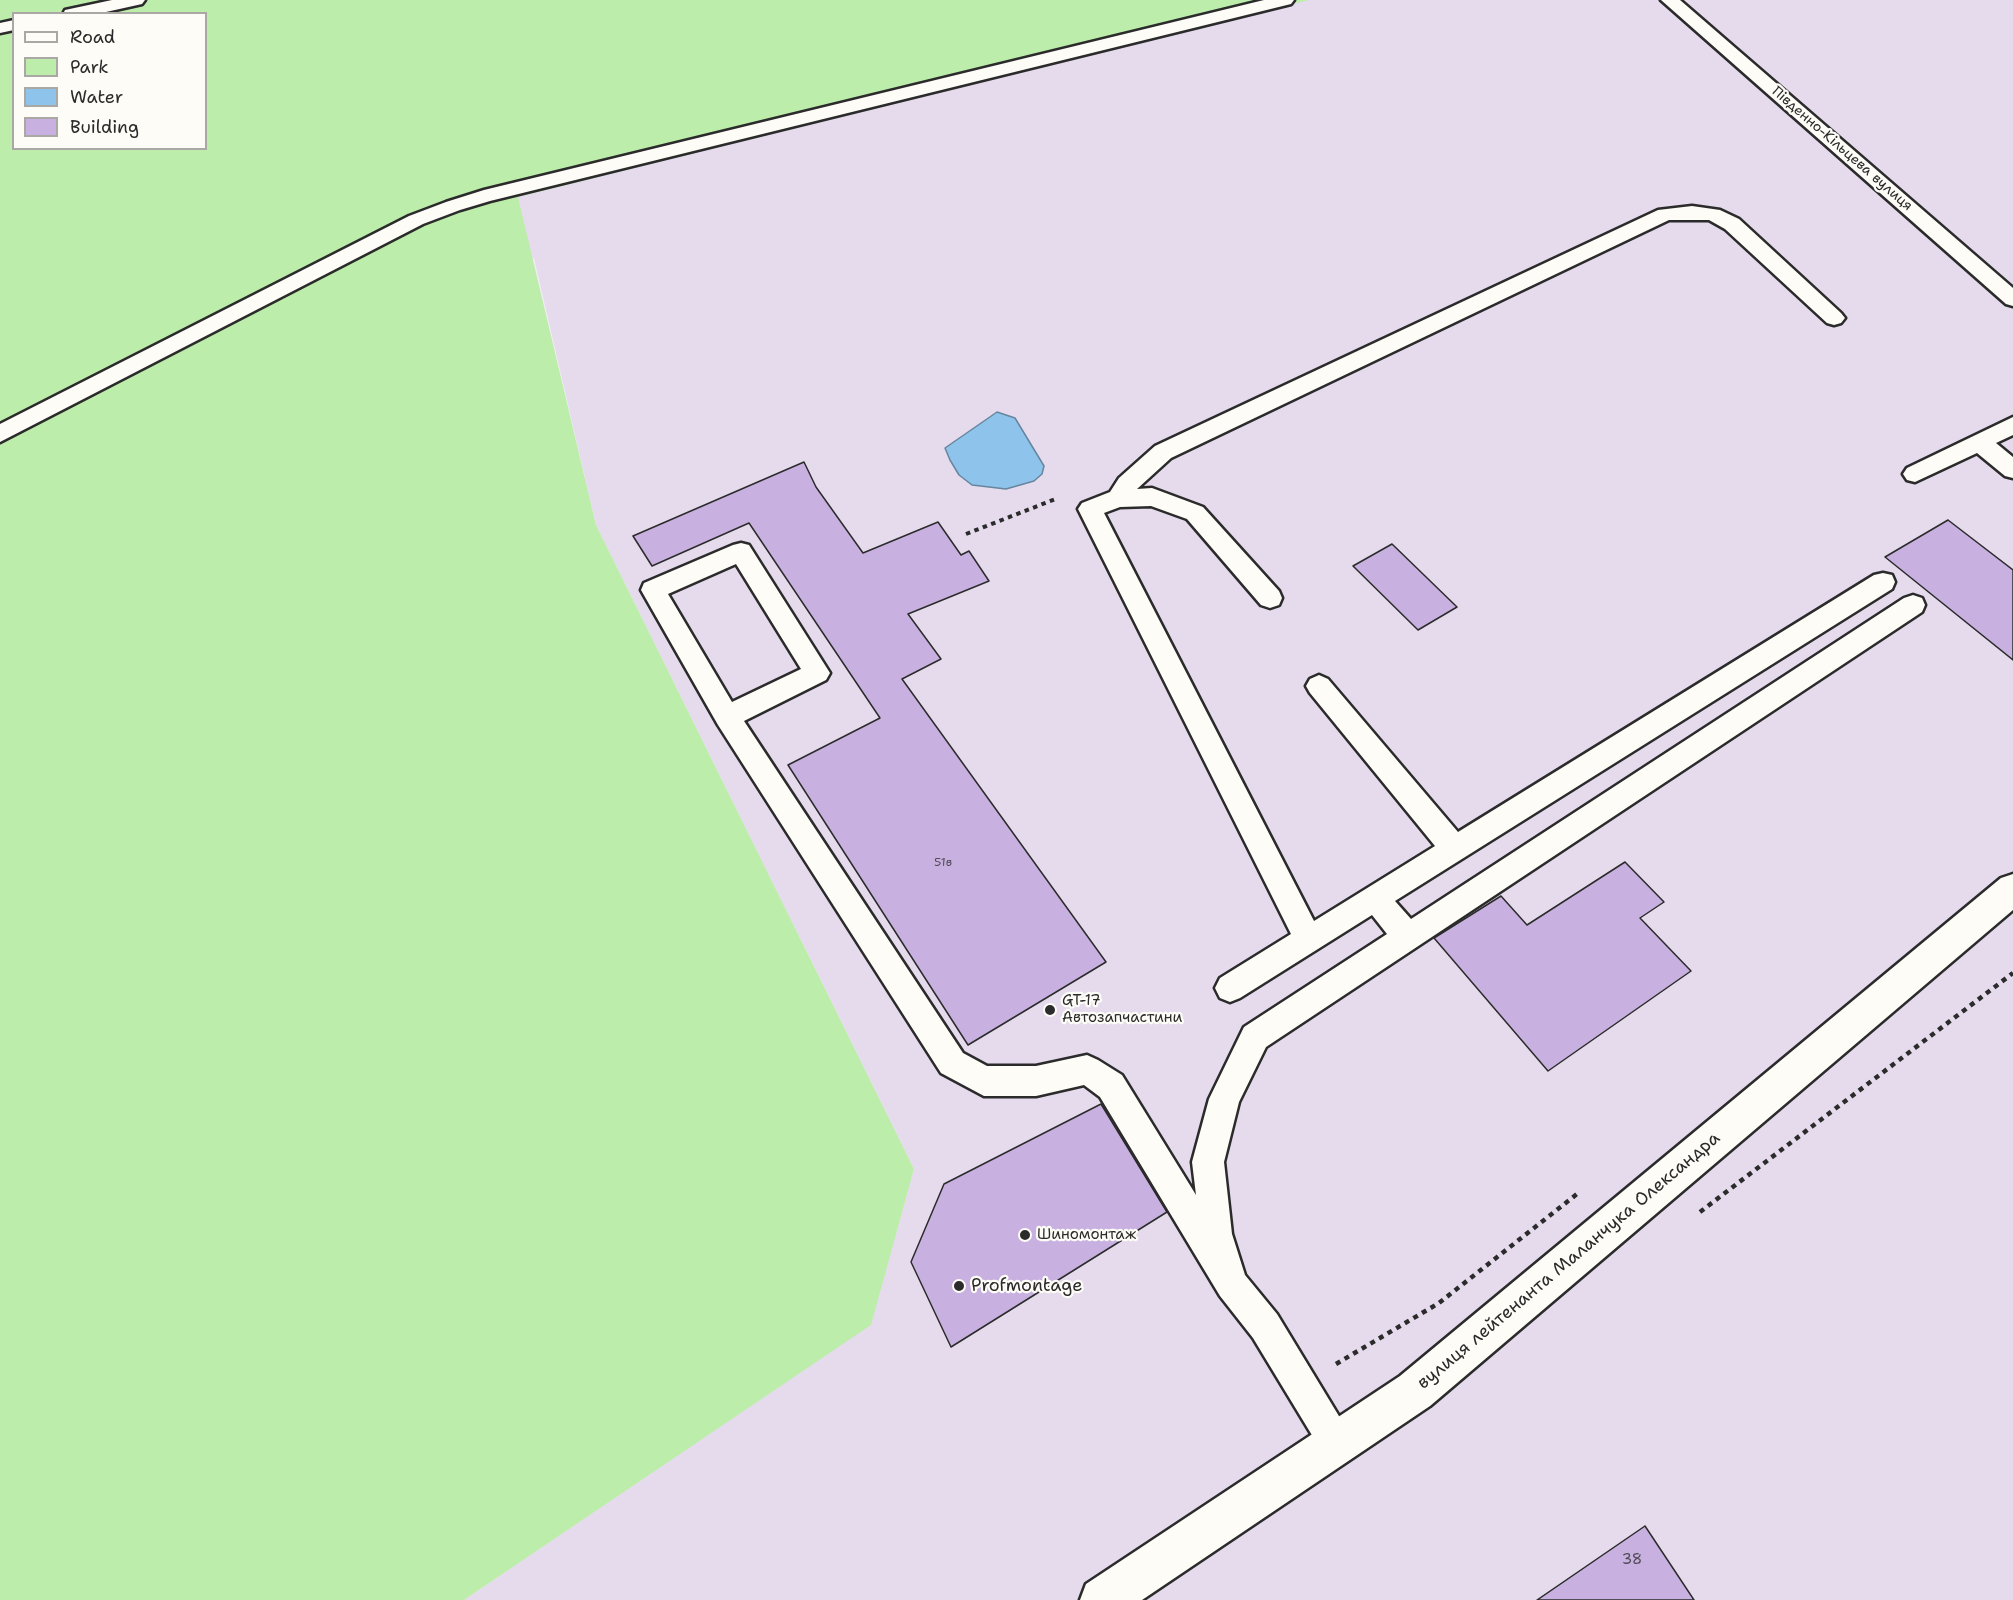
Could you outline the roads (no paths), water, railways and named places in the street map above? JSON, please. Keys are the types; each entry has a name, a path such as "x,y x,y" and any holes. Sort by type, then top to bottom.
{"street":[{"name":"вулиця лейтенанта Маланчука Олександра","path":"1102,1600 1414,1391 2013,890"}],"lane":[{"path":"80,12 136,0"},
{"path":"0,434 405,226 453,206 484,196 1285,0"},
{"name":"Південно-Кільцева вулиця","path":"1670,0 2013,299"},
{"path":"1118,498 1127,484 1163,452 1665,214 1692,212 1713,214 1732,224 1834,318"},
{"path":"1915,474 2013,425"},
{"path":"1979,442 2013,470"},
{"path":"1270,598 1195,513 1152,497 1118,498 1090,509 1308,939"},
{"path":"727,717 817,673 741,552 653,590 727,717 952,1063 984,1081 1036,1081 1087,1070 1111,1086 1232,1284 1265,1326 1336,1443"},
{"path":"1230,988 1883,582"},
{"path":"1232,1284 1216,1234 1208,1162 1224,1099 1255,1037 1913,605"},
{"path":"1319,686 1454,848"},
{"path":"1375,898 1408,937"}],"water":[{"path":"997,412 1015,418 1044,466 1042,474 1034,481 1006,489 972,485 959,475 950,460 945,448"}],"place":[{"name":"GT-17 Автозапчастини","path":"1050,1010"},
{"name":"Шиномонтаж","path":"1025,1235"},
{"name":"Profmontage","path":"959,1286"}]}
